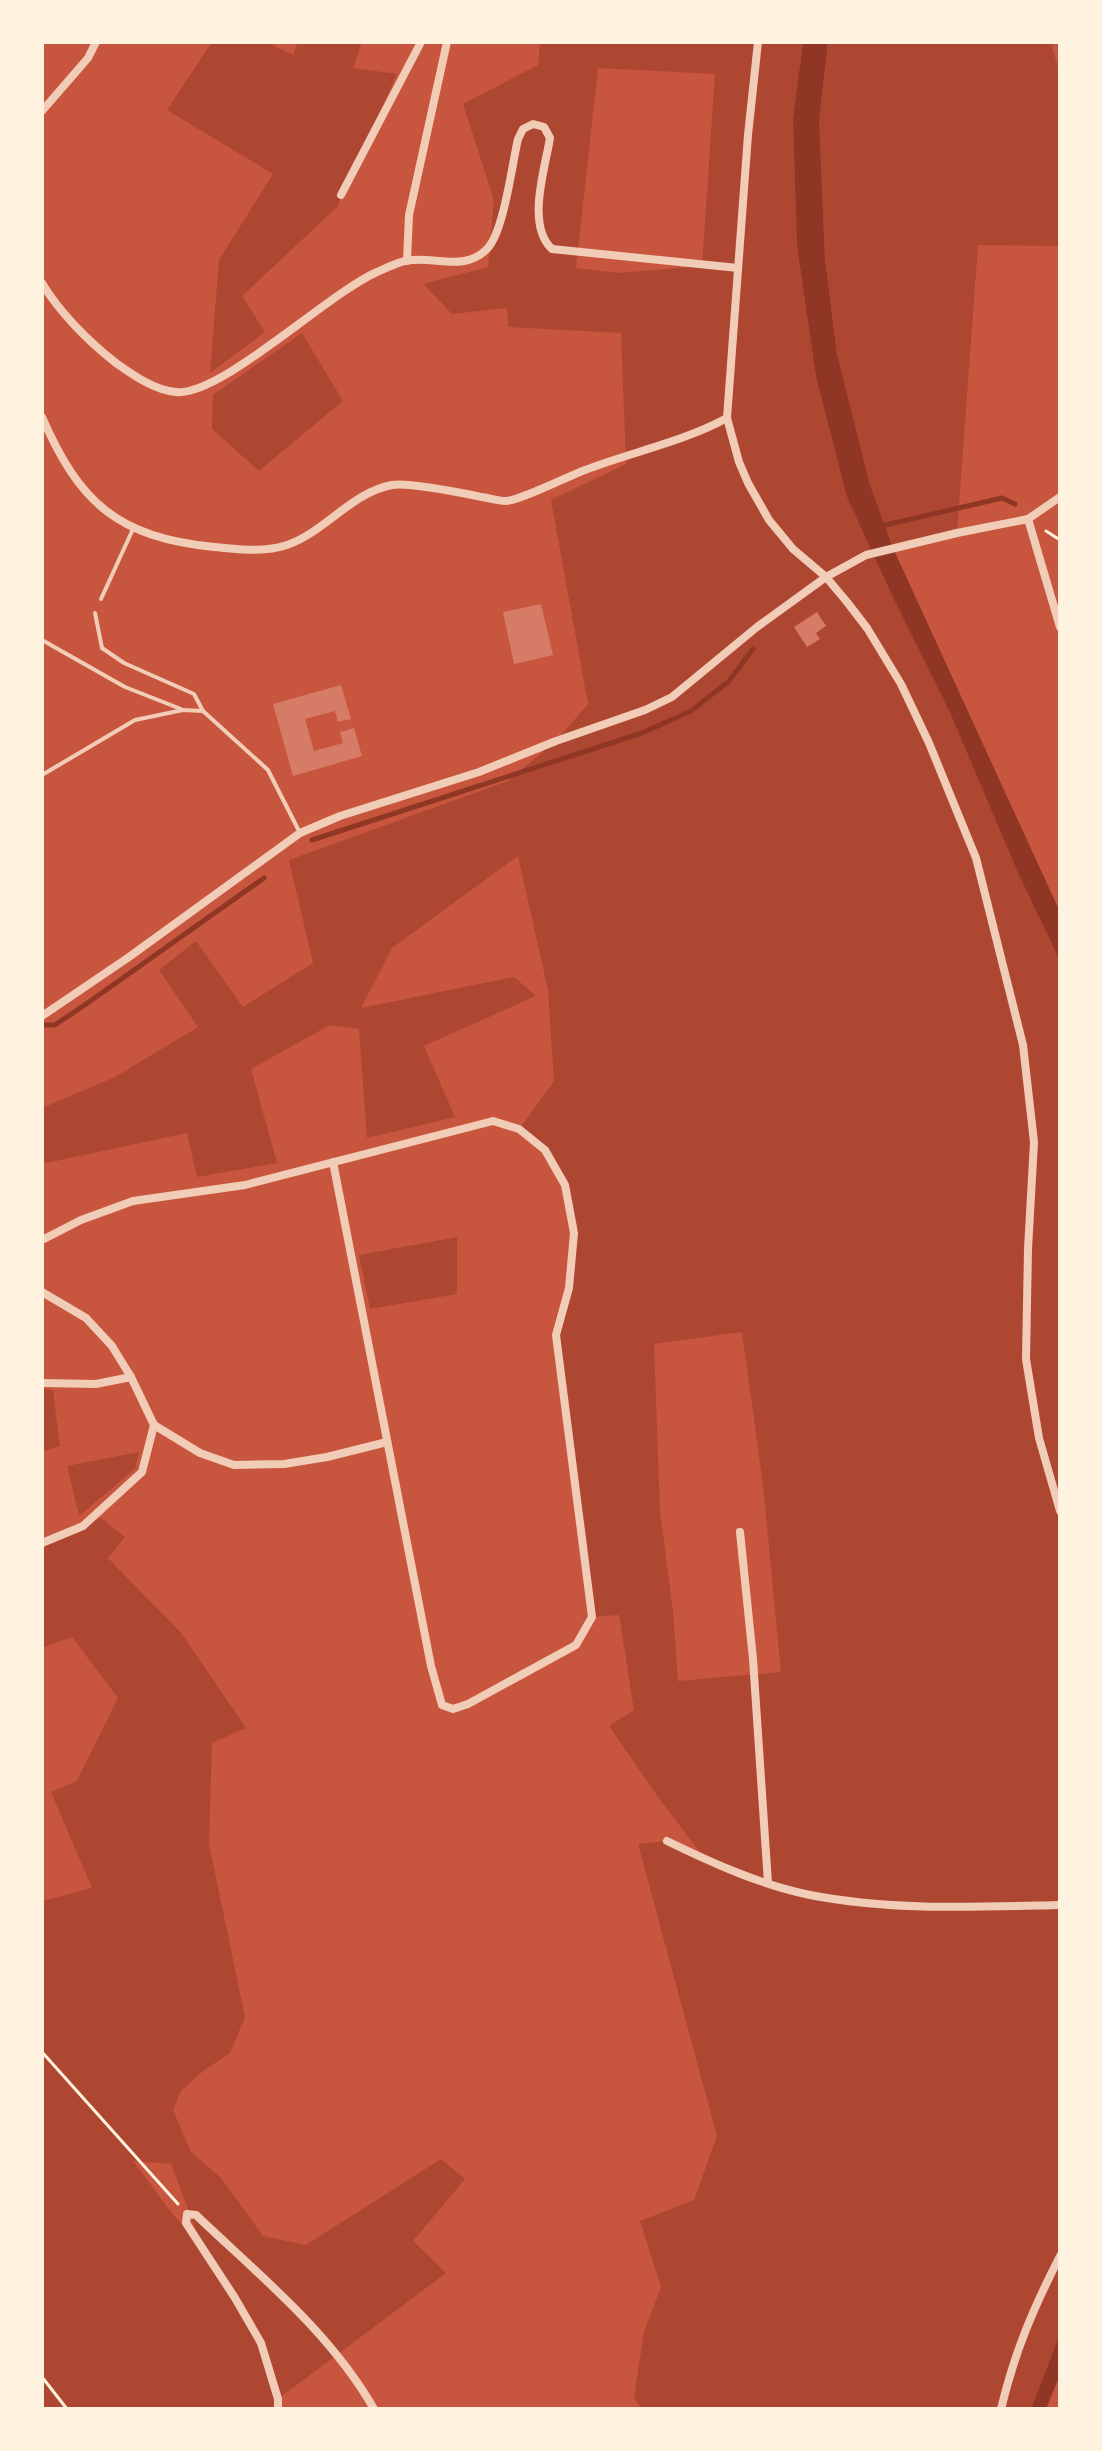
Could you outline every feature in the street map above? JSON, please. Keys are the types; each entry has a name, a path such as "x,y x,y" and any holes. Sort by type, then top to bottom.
{"street":[{"path":"42,111 88,58 96,42"},
{"path":"341,195 421,42"},
{"path":"407,261 409,215 447,42"},
{"path":"758,42 727,418 739,462 759,504 793,549 826,577 867,628 896,674 916,713 976,858 1023,1045 1034,1142 1026,1359 1039,1438 1060,1511"},
{"path":"42,283 108,357 130,373 158,387 176,392 194,391 213,383 376,273 407,261 451,263 476,257 487,249 500,225 518,139 528,126 538,124 544,127 550,138 538,224 545,243 552,249 738,268"},
{"path":"42,417 56,450 76,482 92,501 133,529 194,545 255,551 287,545 375,489 395,484 507,502 587,469 706,429 727,418"},
{"path":"42,1016 300,833 340,816 479,772 645,710 672,697 757,627 826,577 866,555 1028,519 1060,497"},
{"path":"1028,519 1060,627"},
{"path":"42,1240 81,1220 133,1201 245,1185 333,1162 493,1121 519,1129 545,1150 565,1185 574,1233 569,1288 556,1335 592,1617 576,1645 468,1704 453,1709 440,1710 333,1162"},
{"path":"42,1292 86,1318 112,1346 154,1425 200,1453 234,1465 284,1464 387,1442"},
{"path":"42,1383 96,1384 131,1377"},
{"path":"42,1543 83,1526 142,1472 154,1425"},
{"path":"740,1532 753,1659 768,1883"},
{"path":"667,1841 707,1861 808,1895 918,1908 1060,1905"},
{"path":"278,2409 278,2399 261,2343 186,2223 187,2214 196,2215 324,2338 374,2409"},
{"path":"1001,2409 1018,2347 1060,2256"}],"lane":[{"path":"101,599 133,529"},
{"path":"95,613 102,648 124,663 194,694 203,711 268,770 300,833"},
{"path":"42,640 125,687 183,710"},
{"path":"42,775 135,720 183,710 203,711"}],"path":[{"path":"42,2052 169,2193"},
{"path":"42,2377 67,2409"}],"shaded area":[{"path":"212,42 267,42 293,55 298,42 362,42 353,68 397,74 337,207 242,296 265,332 210,373 219,260 273,174 167,110"},
{"path":"540,42 803,42 793,118 797,246 816,377 847,497 951,715 1019,875 1060,961 1060,2334 1031,2409 641,2409 634,2397 644,2332 661,2287 640,2221 694,2200 717,2136 638,1844 667,1841 705,1859 609,1726 634,1710 619,1615 592,1617 556,1335 569,1288 574,1233 565,1185 545,1150 519,1129 554,1081 548,990 518,856 392,948 361,1008 514,977 536,996 424,1046 455,1117 367,1138 359,1029 330,1025 251,1069 277,1163 197,1177 187,1133 42,1164 42,1108 115,1077 198,1027 159,970 196,941 243,1007 313,963 289,860 508,781 556,741 588,704 551,500 626,464 621,333 508,327 507,308 452,314 423,284 488,267 494,200 463,104 538,65","holes":["598,68 715,74 702,266 619,273 576,268","742,1332 763,1485 781,1672 678,1681 660,1511 654,1344"]},
{"path":"803,42 828,42 819,120 825,258 837,354 870,485 893,548 1060,912 1060,961 1019,875 951,715 847,497 816,377 797,246 793,118"},
{"path":"828,42 1054,42 1052,47 1060,73 1060,246 978,245 957,533 893,548 870,485 837,354 825,258 819,120"},
{"path":"302,333 343,401 259,471 212,429 213,395"},
{"path":"457,1237 457,1294 370,1309 359,1255"},
{"path":"42,1389 53,1390 60,1446 42,1452"},
{"path":"139,1452 135,1469 79,1516 67,1466"},
{"path":"101,1518 125,1537 108,1558 182,1634 246,1728 212,1743 209,1844 245,2017 230,2053 181,2091 173,2110 191,2152 221,2178 263,2236 306,2245 441,2159 465,2179 413,2241 446,2273 278,2399 278,2409 42,2409 42,1901 92,1888 51,1792 77,1781 118,1698 72,1637 42,1648 42,1543","holes":["133,2161 171,2164 203,2249"]},
{"path":"1060,2334 1060,2375 1046,2409 1031,2409"}],"building":[{"path":"541,604 553,655 514,664 503,612"},
{"path":"817,612 826,626 816,633 820,639 807,647 794,627"},
{"path":"341,685 351,719 338,722 335,711 305,719 314,751 343,743 340,732 354,728 362,756 293,776 273,704"}],"waterway":[{"path":"881,526 1002,498 1015,504"},
{"path":"312,840 642,733 691,711 729,681 753,649"},
{"path":"42,1025 55,1025 264,878"}]}
